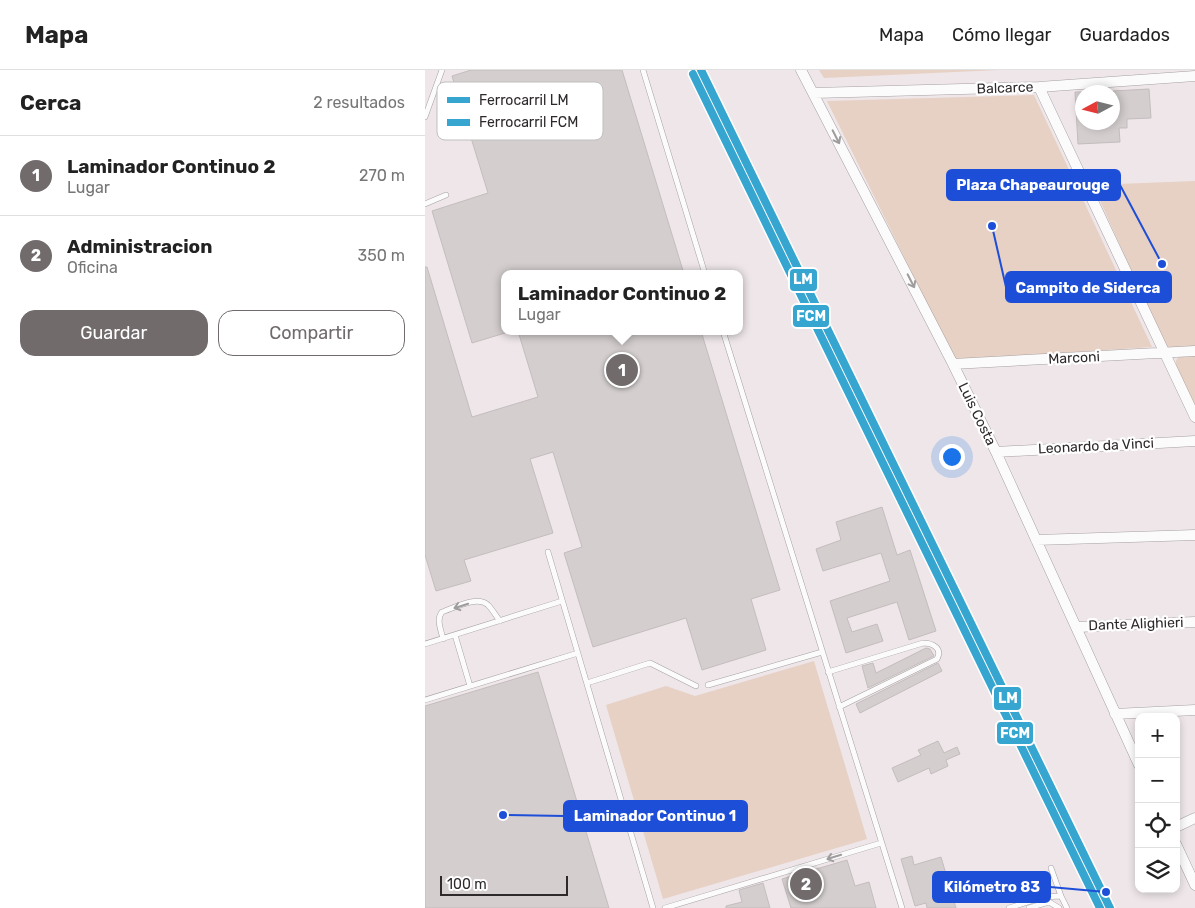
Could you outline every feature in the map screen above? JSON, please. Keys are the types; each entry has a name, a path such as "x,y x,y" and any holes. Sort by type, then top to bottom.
{"street":[{"name":"Luis Costa","path":"801,70 953,364 996,452 1136,758"},
{"name":"Balcarce","path":"814,93 1039,87 1129,75 1195,76"},
{"path":"1039,87 1195,417"},
{"name":"Marconi","path":"953,364 1195,351"},
{"name":"Leonardo da Vinci","path":"996,452 1195,441"},
{"path":"1036,540 1195,535"},
{"name":"Dante Alighieri","path":"1077,627 1195,622"},
{"path":"1115,714 1195,710"},
{"path":"1180,826 1195,818"},
{"path":"1178,848 1195,885"}],"lane":[{"path":"438,82 442,70"},
{"path":"643,70 704,270"},
{"path":"425,116 437,84"},
{"path":"425,204 446,195"},
{"path":"724,335 901,908"},
{"path":"548,552 653,908"},
{"path":"443,639 439,615 442,612 472,602 481,601 487,604 499,621"},
{"path":"425,644 562,601"},
{"path":"455,635 470,686"},
{"path":"828,672 923,643 935,645 938,651 939,656 937,659 839,707"},
{"path":"708,685 822,652"},
{"path":"425,700 578,653"},
{"path":"587,683 650,663 696,686"},
{"path":"665,908 881,843"},
{"path":"1051,868 1067,908"},
{"path":"1009,908 1043,896 1061,896"},
{"path":"1029,908 1049,902 1059,908"}],"shaded area":[{"path":"819,70 998,70 824,78"},
{"path":"1034,95 1152,347 955,360 827,101"},
{"path":"1195,181 1195,348 1170,348 1164,343 1093,185"},
{"path":"1181,355 1195,355 1195,407 1176,367 1176,360"},
{"path":"814,661 867,839 663,899 606,705 666,686 695,696"}],"building":[{"path":"471,70 622,70 683,270 501,270 501,334 472,343 432,211 488,193 472,140 603,140 603,82 454,82 452,76"},
{"path":"1149,89 1151,118 1127,119 1127,128 1120,128 1120,91"},
{"path":"1077,130 1119,130 1120,142 1078,144"},
{"path":"425,267 427,267 472,417 538,397 519,335 702,335 780,590 751,599 766,650 702,670 686,618 593,647 564,553 582,547 553,452 530,459 553,533 464,560 471,581 436,591 425,555"},
{"path":"882,507 897,555 910,550 936,631 909,640 897,602 847,618 852,632 877,624 883,641 846,653 830,601 890,581 881,553 823,571 816,549 841,540 836,522"},
{"path":"926,648 930,649 934,656 868,688 862,666 873,663 876,673"},
{"path":"938,663 942,671 860,713 856,704"},
{"path":"538,672 609,908 425,908 425,706"},
{"path":"938,741 944,753 957,747 960,754 946,760 948,766 931,774 929,768 898,782 892,768 921,755 918,750"},
{"path":"912,856 914,865 941,857 956,908 927,908 926,903 915,906 901,859"},
{"path":"847,860 855,886 869,882 876,908 791,908 782,879"},
{"path":"763,883 770,908 726,908 726,906 742,902 739,890"}],"rail line":[{"name":"LM","path":"701,70 1110,908"},
{"name":"FCM","path":"693,74 1100,908"}],"place":[{"name":"Campito de Siderca","path":"992,226"},
{"name":"Plaza Chapeaurouge","path":"1162,264"},
{"name":"Laminador Continuo 2","path":"622,370"},
{"name":"Laminador Continuo 1","path":"503,815"},
{"name":"Administracion","path":"806,884"},
{"name":"Kilómetro 83","path":"1106,892"}]}
